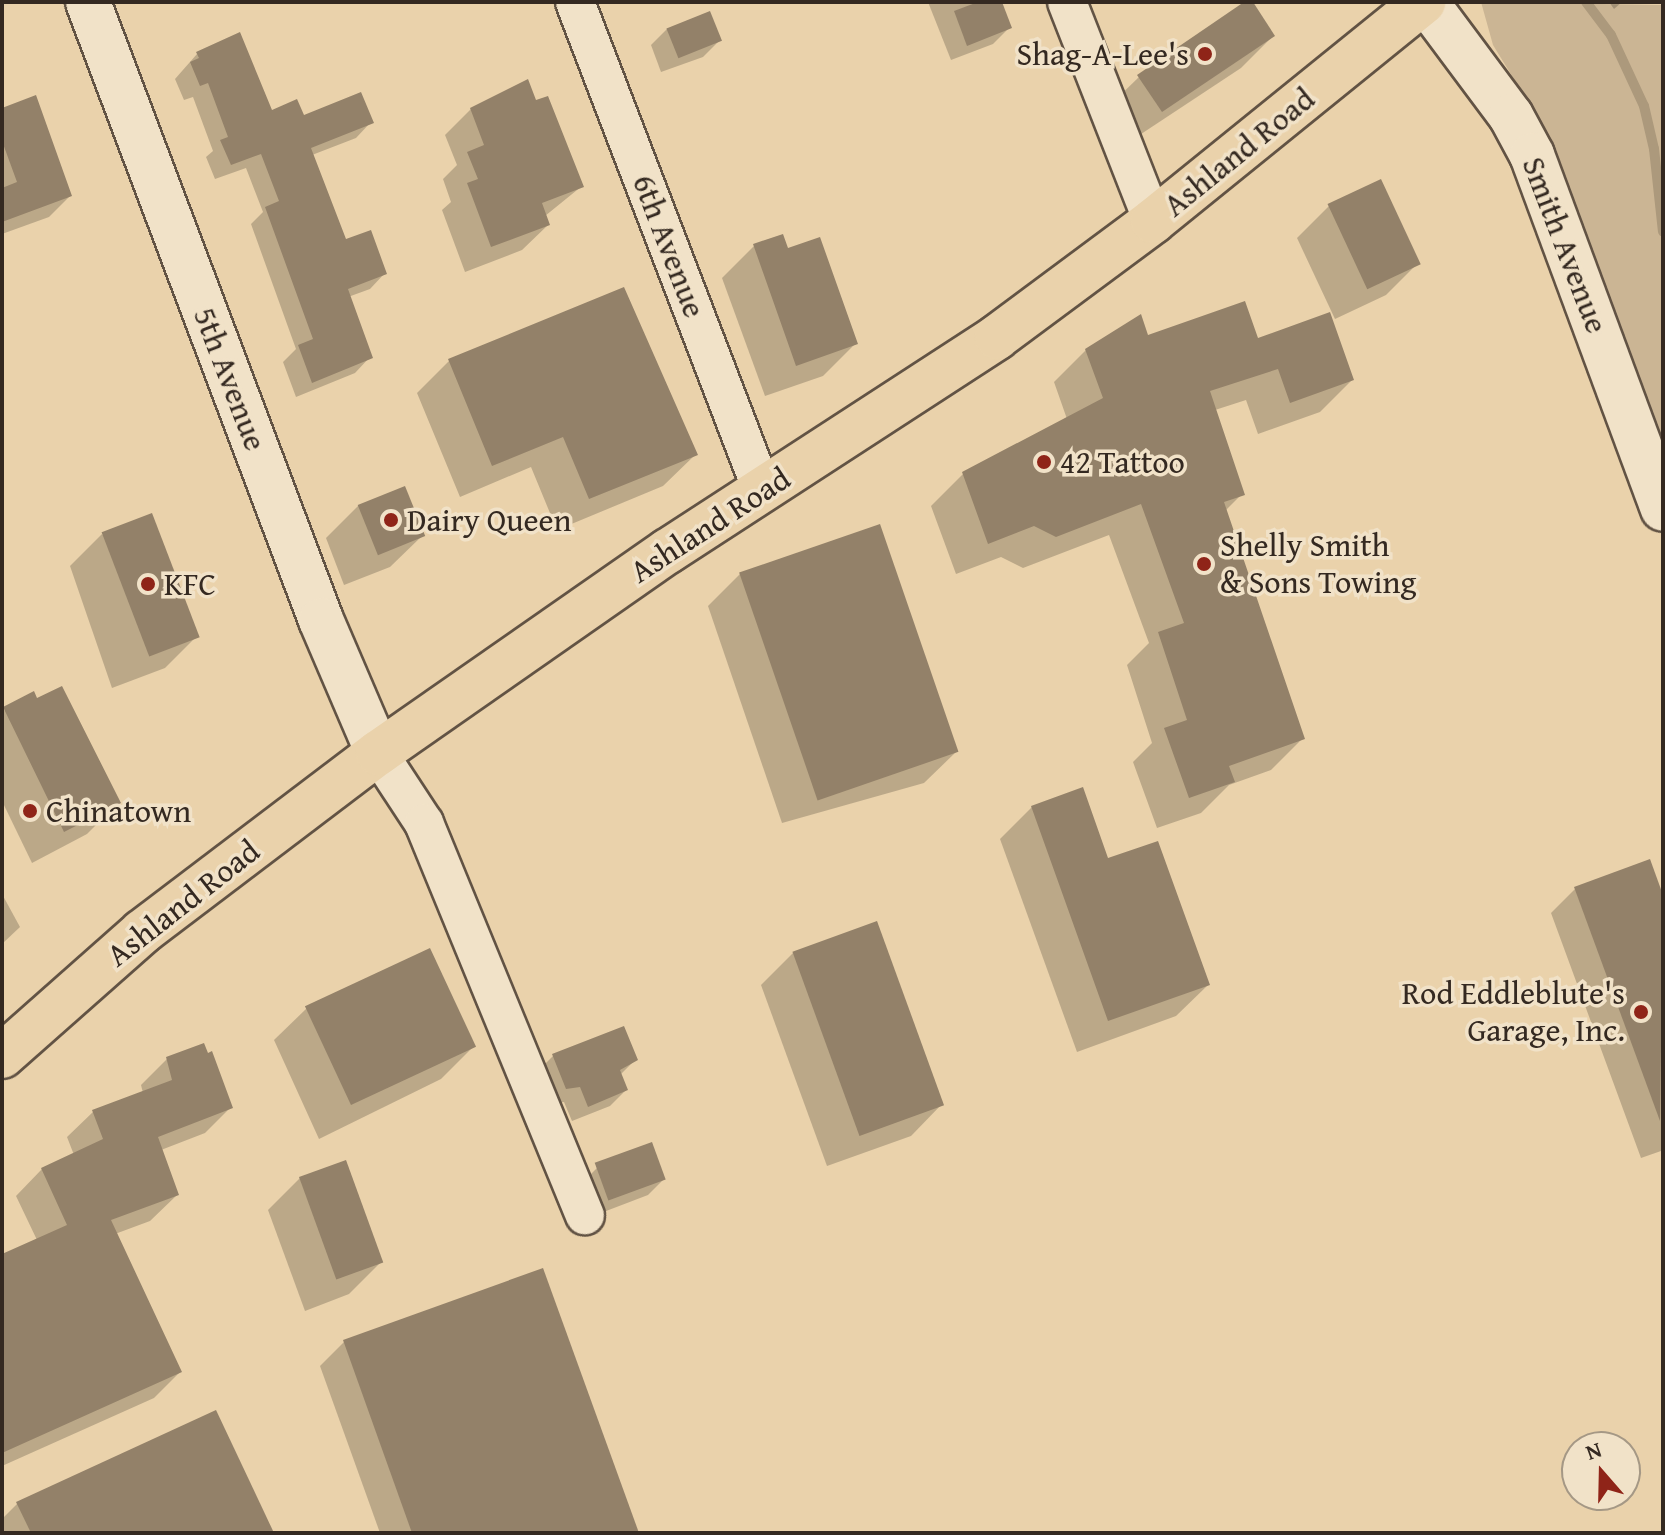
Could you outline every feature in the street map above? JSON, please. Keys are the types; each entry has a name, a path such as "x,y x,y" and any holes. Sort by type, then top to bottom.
{"main road":[{"name":"Ashland Road","path":"2,1056 142,932 378,753 762,490 997,337 1153,221 1424,2"}],"street":[{"name":"5th Avenue","path":"88,2 321,620 378,753"},
{"name":"6th Avenue","path":"575,2 762,490"},
{"path":"1067,2 1153,221"},
{"name":"Smith Avenue","path":"1424,2 1511,116 1532,155 1556,208 1663,509"},
{"path":"378,753 424,823 585,1215"}],"shaded area":[{"path":"1481,2 1663,5 1663,466 1533,110 1493,45"}],"building":[{"path":"978,2 1002,2 1012,28 967,46 954,11"},
{"name":"Shag-A-Lee's","path":"1244,2 1253,2 1275,36 1162,112 1137,75"},
{"path":"710,11 722,41 678,58 666,29"},
{"path":"240,32 272,110 297,99 304,115 361,92 374,123 311,148 346,239 371,230 387,274 348,289 373,358 312,383 298,345 313,339 265,207 279,201 261,154 231,165 220,140 228,137 208,83 200,86 190,62 199,58 196,52"},
{"path":"528,79 536,100 548,96 584,187 542,203 550,225 491,247 467,183 478,179 467,152 484,145 470,108"},
{"path":"36,95 72,196 2,222 2,188 17,182 2,141 2,108"},
{"path":"1381,179 1421,264 1367,289 1328,204"},
{"path":"783,234 788,248 820,237 858,344 796,366 753,244"},
{"path":"624,287 698,455 589,499 563,437 492,466 448,359"},
{"name":"Shelly Smith & Sons Towing","path":"1245,301 1258,338 1330,312 1354,380 1290,403 1278,369 1210,391 1245,495 1224,502 1305,739 1229,766 1235,782 1189,798 1164,728 1187,720 1158,632 1184,623 1141,504 1056,537 1034,526 988,544 962,472 1103,398 1085,349 1141,314 1148,335"},
{"name":"Dairy Queen","path":"405,486 425,536 378,555 358,505"},
{"name":"KFC","path":"152,513 200,637 149,657 102,532"},
{"path":"880,524 958,752 818,800 739,573"},
{"path":"62,686 121,803 64,832 3,707 34,691 37,698"},
{"path":"1083,787 1108,858 1158,841 1210,985 1108,1021 1031,806"},
{"name":"Rod Eddleblute's Garage, Inc.","path":"1650,859 1663,895 1660,1121 1574,887"},
{"path":"877,921 944,1105 859,1136 792,952"},
{"path":"430,948 476,1047 351,1105 305,1006"},
{"path":"624,1026 638,1060 620,1070 628,1090 588,1107 580,1087 566,1089 552,1054"},
{"path":"204,1043 208,1053 212,1051 233,1108 158,1137 179,1195 111,1220 182,1372 2,1453 2,1254 67,1225 41,1168 103,1139 92,1110 172,1080 166,1057"},
{"path":"652,1142 666,1180 608,1200 595,1163"},
{"path":"346,1160 383,1262 336,1280 299,1177"},
{"path":"543,1268 639,1533 412,1533 343,1340"},
{"path":"216,1410 274,1533 31,1533 16,1502"}],"waterway":[{"path":"1586,2 1611,35 1644,106 1654,149 1663,232"}],"place":[{"name":"Shag-A-Lee's","path":"1205,54"},
{"name":"42 Tattoo","path":"1044,462"},
{"name":"Dairy Queen","path":"391,520"},
{"name":"Shelly Smith & Sons Towing","path":"1204,564"},
{"name":"KFC","path":"148,584"},
{"name":"Chinatown","path":"30,811"},
{"name":"Rod Eddleblute's Garage, Inc.","path":"1641,1012"}]}
